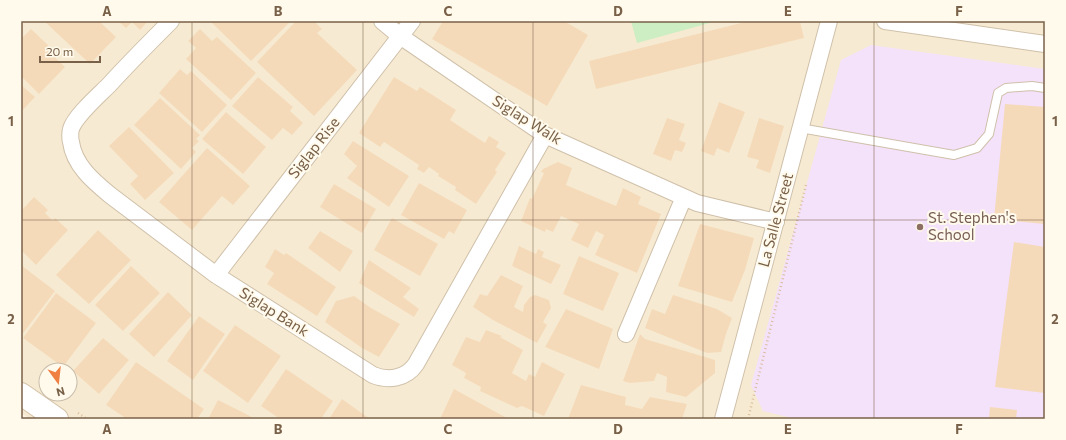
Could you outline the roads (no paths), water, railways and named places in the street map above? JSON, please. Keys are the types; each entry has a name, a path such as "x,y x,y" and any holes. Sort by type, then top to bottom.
{"main road":[{"path":"21,394 57,419"}],"street":[{"name":"Siglap Bank","path":"171,21 78,117 71,129 71,142 83,170 110,195 216,275 380,378 401,376 411,370 416,364 545,135"},
{"name":"Siglap Walk","path":"382,21 400,36 545,135 697,202 776,222"},
{"name":"Siglap Rise","path":"216,275 412,21"},
{"name":"La Salle Street","path":"727,418 828,21"},
{"path":"885,21 1045,44"},
{"path":"626,334 684,197"}],"lane":[{"path":"800,128 954,155 977,148 989,134 998,93 1006,88 1032,86 1045,88"}],"place":[{"name":"St. Stephen's School","path":"920,227"}]}
